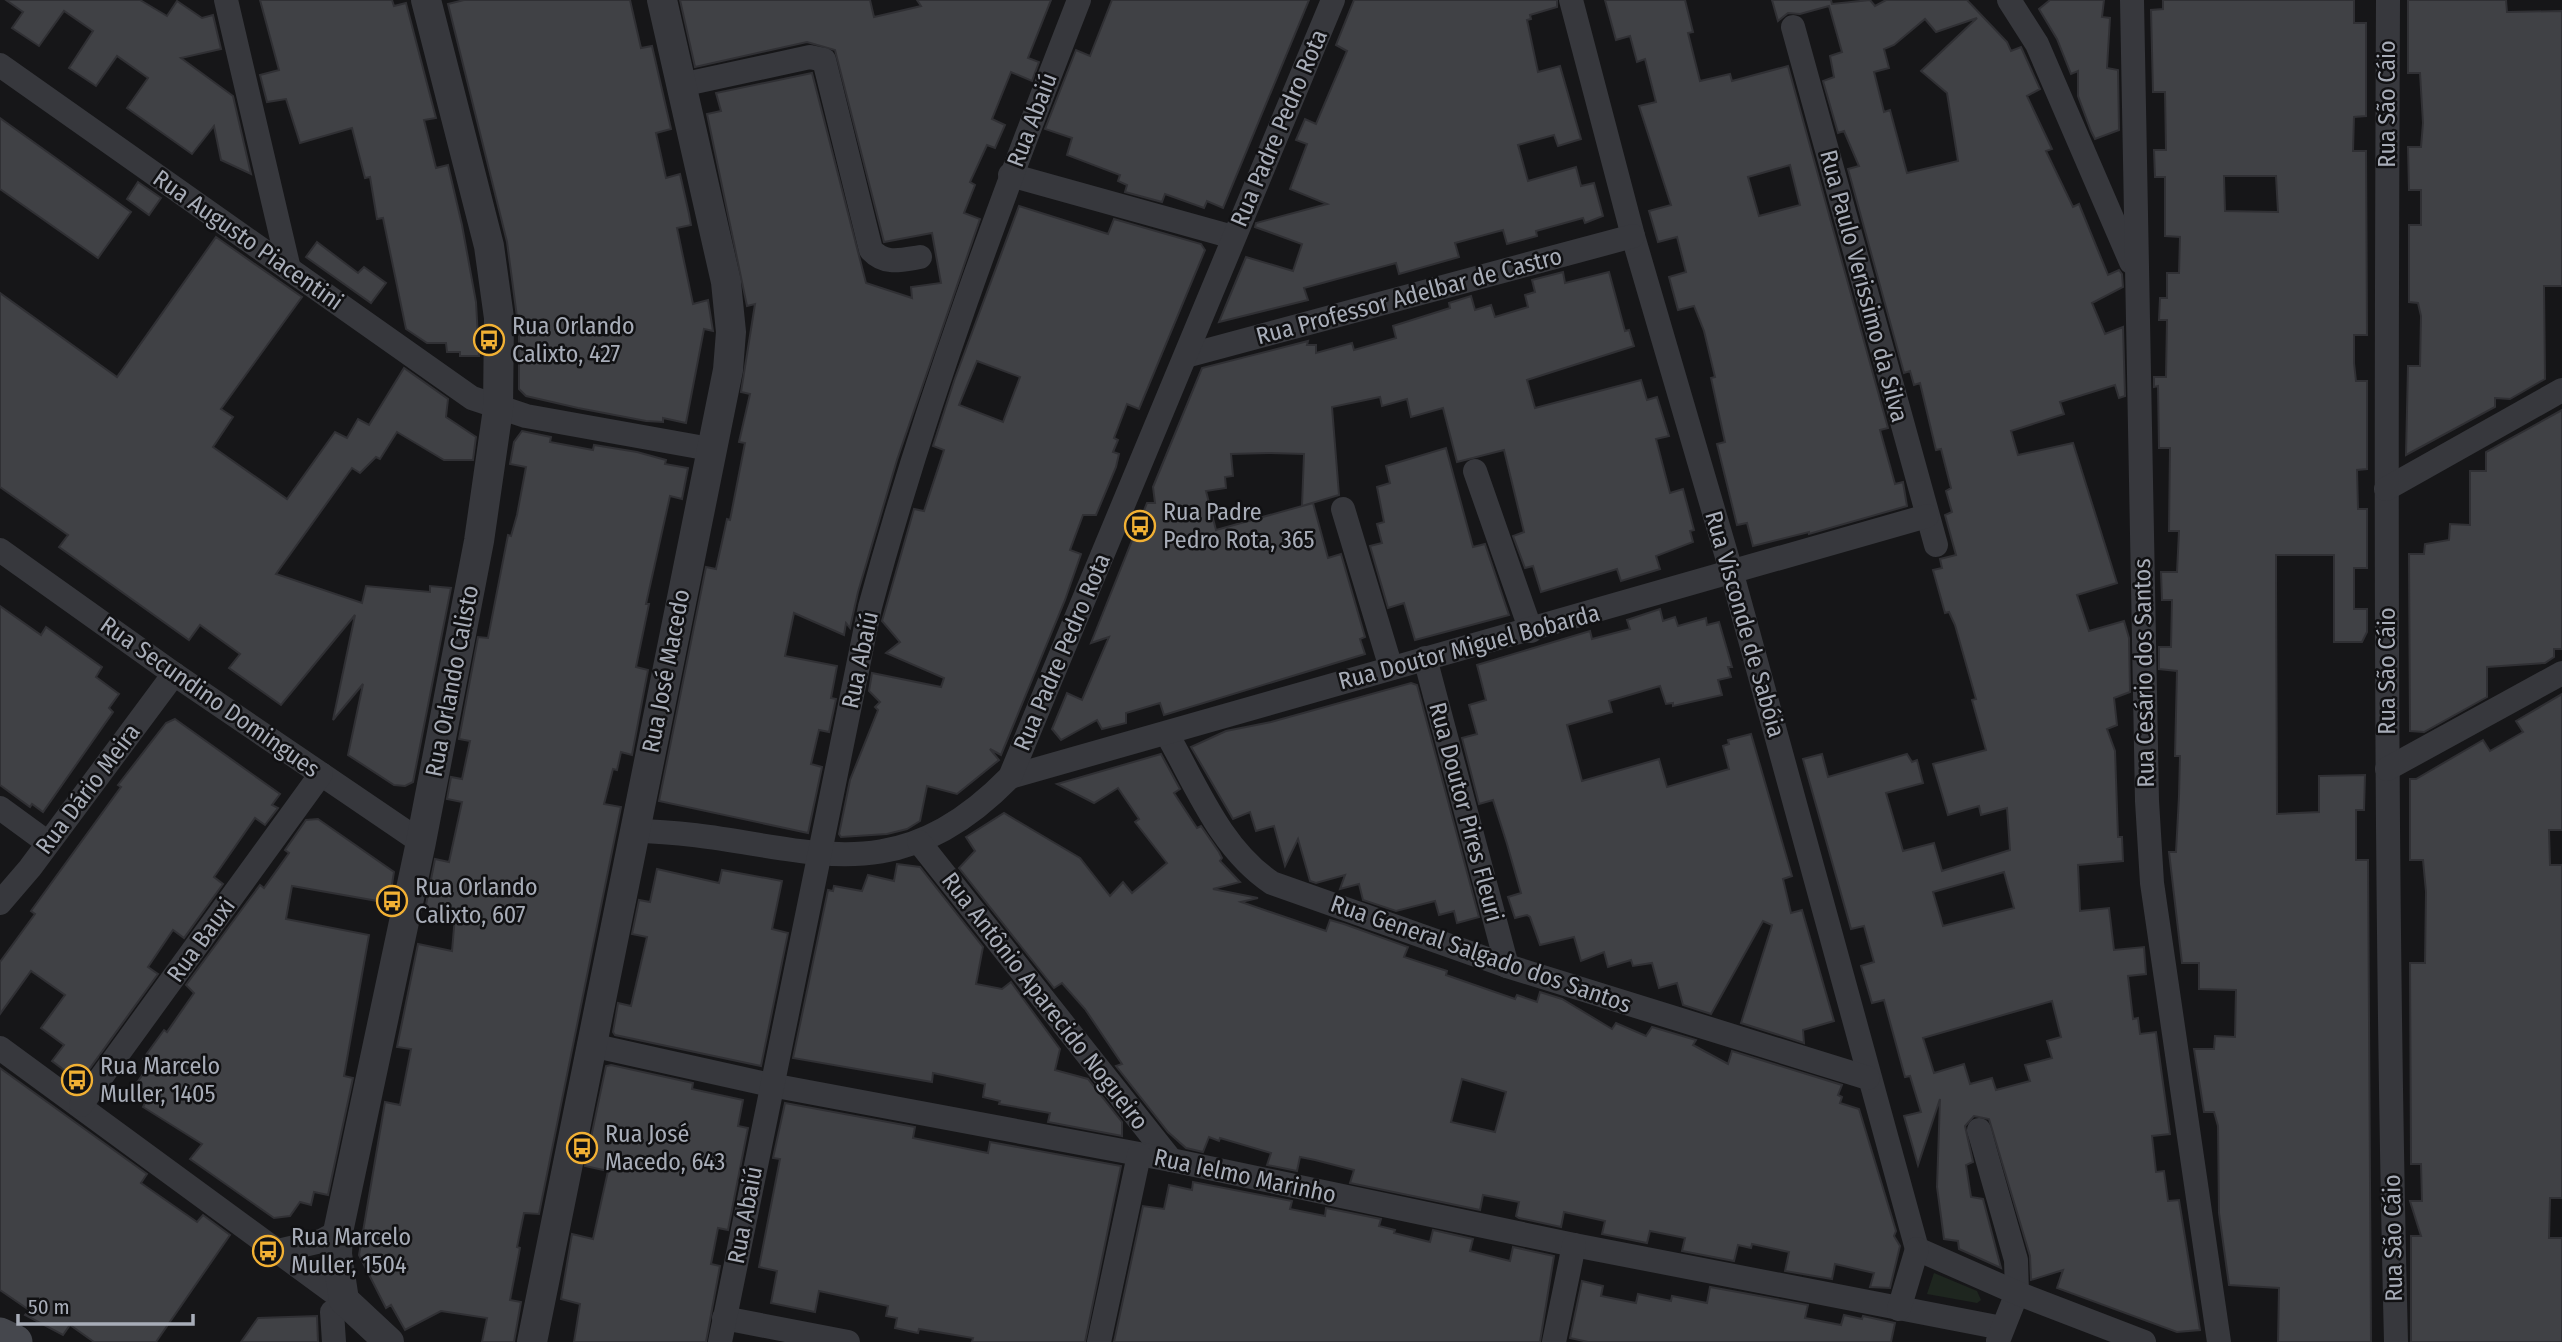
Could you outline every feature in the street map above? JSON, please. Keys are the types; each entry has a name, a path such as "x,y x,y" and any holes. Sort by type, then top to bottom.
{"main road":[{"path":"0,1335 15,1342"}],"street":[{"path":"226,0 289,269"},
{"name":"Rua Orlando Calisto","path":"338,1306 338,1232 421,842 479,541 498,409 499,318 489,246 426,0"},
{"name":"Rua José Macedo","path":"532,1342 727,370 730,307 662,0"},
{"name":"Rua Abaiú","path":"722,1330 870,607 950,341 1010,175 1079,0"},
{"name":"Rua Padre Pedro Rota","path":"633,831 690,833 820,854 879,854 919,842 991,797 1010,777 1333,0"},
{"name":"Rua Visconde de Sabóia","path":"1571,0 1633,236 1732,574 1917,1249"},
{"path":"2009,0 2037,44 2136,274"},
{"name":"Rua Cesário dos Santos","path":"2132,0 2147,801 2152,883 2219,1342"},
{"name":"Rua São Cáio","path":"2388,0 2387,769 2389,1055 2396,1342"},
{"name":"Rua Paulo Verissimo da Silva","path":"1793,27 1936,545"},
{"path":"681,85 810,57 824,60 871,250 878,258 889,261 920,257"},
{"name":"Rua Augusto Piacentini","path":"0,65 472,397 498,409 710,449"},
{"path":"1010,175 1233,237"},
{"name":"Rua Professor Adelbar de Castro","path":"1186,356 1633,236"},
{"path":"2386,489 2562,390"},
{"path":"1475,471 1531,631"},
{"path":"1343,509 1391,668"},
{"name":"Rua Doutor Miguel Bobarda","path":"1010,777 1425,658 1732,574 1927,516"},
{"name":"Rua Secundino Domingues","path":"0,550 174,674 421,842"},
{"name":"Rua Doutor Pires Fleuri","path":"1425,658 1507,966"},
{"path":"2387,769 2562,673"},
{"name":"Rua Dário Meira","path":"0,903 174,674"},
{"name":"Rua General Salgado dos Santos","path":"1167,734 1232,849 1249,867 1272,883 1507,966 1868,1078"},
{"name":"Rua Bauxi","path":"81,1105 321,774"},
{"path":"0,808 48,843"},
{"name":"Rua Antônio Aparecido Nogueiro","path":"919,842 1171,1160"},
{"name":"Rua Ielmo Marinho","path":"591,1045 771,1085 1171,1160 1574,1245 1899,1308 2000,1335"},
{"path":"0,1048 278,1251 338,1306 389,1342"},
{"path":"1979,1130 2010,1231 2016,1260 2017,1293 2000,1335"},
{"path":"1099,1342 1139,1155"},
{"path":"278,1251 321,1241 338,1232"},
{"path":"1555,1342 1574,1245"},
{"path":"1899,1308 1917,1249 2017,1293 2144,1342"},
{"path":"334,1342 338,1306"},
{"path":"722,1330 848,1342"}],"shaded area":[{"path":"1934,1273 1977,1291 1981,1300 1977,1303 1927,1294"}],"building":[{"path":"6,0 140,0 167,16 177,1 202,18 213,15 221,49 181,58 233,96 251,174 221,160 214,126 192,154 127,108 148,78 117,56 96,86 69,68 93,31 64,11 39,46 12,28 23,12"},
{"path":"260,0 392,0 394,6 406,3 436,118 424,120 436,168 448,165 462,225 476,302 479,356 460,356 460,352 447,352 446,343 427,343 406,329 383,218 377,219 370,177 365,178 352,128 300,143 286,99 267,102 260,75 279,70"},
{"path":"464,0 630,0 641,48 652,46 671,129 656,133 666,178 680,174 689,214 691,225 677,228 693,304 708,300 713,331 704,329 686,423 663,418 663,422 646,421 578,408 526,396 519,389 519,332 507,242 448,4"},
{"path":"680,0 870,0 874,17 921,6 917,0 1051,0 1028,58 1039,62 1032,81 1011,72 992,119 1005,125 995,148 987,145 970,182 975,185 964,213 980,219 897,460 850,628 846,623 844,635 794,613 785,656 837,666 831,698 836,699 829,732 819,730 811,764 822,767 808,833 659,801 706,567 716,569 727,519 730,520 745,443 739,442 750,394 741,392 755,304 747,306 707,114 721,111 716,93 812,73 866,283 912,298 911,287 941,283 932,233 884,242 835,50 807,42 695,67"},
{"path":"1112,0 1309,0 1223,208 1207,201 1204,208 1165,194 1162,202 1125,192 1127,185 1118,181 1120,175 1067,155 1072,138 1045,129 1076,50 1090,56"},
{"path":"1354,0 1557,0 1557,7 1530,15 1531,19 1527,20 1538,72 1560,66 1581,139 1558,146 1554,135 1518,145 1528,181 1576,167 1581,186 1594,183 1603,216 1585,223 1583,218 1536,231 1537,236 1507,244 1503,230 1455,243 1459,257 1399,274 1396,263 1304,288 1308,300 1219,322 1246,257 1293,271 1302,244 1255,227 1256,223 1327,204 1290,189 1307,144 1296,140 1305,119 1316,124 1347,51 1336,45"},
{"path":"1605,0 1685,0 1693,32 1688,33 1700,81 1730,74 1732,81 1788,66 1888,428 1880,430 1895,484 1903,482 1907,506 1809,534 1753,546 1747,523 1737,525 1717,444 1725,442 1711,378 1715,377 1704,331 1694,306 1678,310 1669,277 1686,272 1677,237 1658,242 1649,211 1671,205 1639,106 1656,102 1645,59 1637,62 1630,36 1616,40","holes":["1790,165 1800,205 1759,216 1748,177"]},
{"path":"1772,0 1831,0 1832,4 1870,0 1875,6 1886,0 1967,0 2007,42 2011,51 2021,47 2040,89 2027,96 2052,149 2046,151 2073,207 2079,204 2108,275 2119,270 2122,274 2123,287 2092,303 2105,334 2123,327 2125,396 2119,398 2115,385 2060,402 2064,414 2011,431 2018,455 2073,443 2117,583 2077,595 2089,631 2124,621 2129,638 2130,692 2114,698 2117,725 2107,729 2115,751 2118,837 2122,837 2123,861 2078,865 2080,911 2109,908 2114,950 2144,947 2146,974 2128,976 2133,1019 2138,1018 2140,1034 2156,1032 2170,1134 2152,1136 2156,1172 2164,1171 2168,1201 2179,1200 2200,1330 2177,1332 2057,1288 2063,1270 2031,1280 2030,1256 1989,1119 1974,1116 1965,1126 1973,1162 1966,1165 1971,1197 1983,1199 2001,1268 1959,1249 1958,1241 1944,1239 1937,1187 1940,1099 1918,1165 1904,1116 1921,1112 1910,1076 1905,1077 1884,1000 1872,1003 1861,966 1874,962 1864,926 1851,929 1803,759 1822,754 1828,777 1907,754 1912,762 1917,760 1923,783 1886,793 1903,851 1934,843 1942,871 2010,850 2007,808 1981,815 1979,806 1948,815 1933,764 1986,750 1972,700 1976,699 1955,625 1949,612 1945,613 1933,570 1942,568 1940,559 1956,555 1945,515 1952,512 1946,491 1951,488 1941,449 1936,450 1920,383 1914,385 1910,371 1904,373 1848,169 1859,166 1844,131 1838,133 1823,81 1834,77 1830,56 1842,52 1829,6 1800,14 1788,13 1778,21","holes":["1977,18 1921,71 1947,93 1958,161 1907,173 1890,110 1884,112 1874,72 1889,68 1884,49 1894,45 1925,19 1936,32","2004,872 2014,908 1943,926 1933,892","2052,1001 2061,1037 2047,1041 2052,1058 2025,1065 2030,1081 1996,1090 1992,1078 1970,1084 1964,1064 1934,1073 1923,1038"]},
{"path":"2050,0 2104,0 2102,17 2110,18 2107,68 2118,70 2119,130 2095,139 2078,96 2078,71 2071,74 2057,39 2039,9"},
{"path":"2163,0 2354,0 2354,23 2366,23 2366,116 2354,117 2353,151 2366,151 2367,335 2354,335 2356,381 2367,381 2367,469 2357,470 2358,509 2367,509 2367,568 2354,568 2354,609 2367,609 2367,632 2362,642 2334,642 2334,555 2276,555 2276,581 2277,814 2319,812 2319,776 2365,775 2364,810 2356,810 2356,860 2368,860 2371,1342 2278,1342 2279,1288 2229,1285 2219,1213 2218,1126 2214,1112 2204,1112 2194,1049 2214,1049 2215,1036 2235,1037 2236,990 2199,989 2199,963 2182,963 2169,852 2176,852 2179,796 2180,756 2175,756 2177,671 2159,669 2159,647 2171,647 2172,600 2162,600 2161,572 2177,572 2179,531 2169,531 2170,448 2159,448 2158,386 2154,387 2154,377 2166,377 2167,320 2159,320 2160,298 2167,298 2167,273 2179,273 2180,237 2165,236 2165,177 2155,177 2154,150 2166,150 2165,92 2153,92 2151,10 2163,9","holes":["2224,176 2276,176 2278,212 2225,211"]},
{"path":"2408,0 2506,0 2507,12 2562,11 2562,286 2544,286 2545,379 2510,399 2495,398 2495,407 2406,455 2408,366 2420,366 2421,316 2418,303 2409,302 2409,225 2421,225 2421,190 2409,190 2408,147 2421,147 2423,123 2420,73 2408,73"},
{"path":"0,118 131,212 98,258 0,189"},
{"path":"138,182 161,198 149,215 127,199"},
{"path":"1019,206 1108,234 1114,219 1201,244 1205,250 1139,409 1127,404 1114,438 1118,440 1113,452 1119,454 1116,467 1096,515 1083,515 1070,550 1081,554 1065,600 1001,755 990,749 999,760 957,794 927,786 920,821 907,829 887,834 841,837 839,834 850,780 878,710 875,707 880,702 869,691 872,673 941,687 944,678 886,653 900,642 882,621 914,509 924,511 944,450 933,446 954,381","holes":["977,361 1020,377 1003,422 959,405"]},
{"path":"216,237 302,297 221,409 233,417 213,447 287,499 335,432 347,438 358,419 369,425 404,368 448,399 446,417 476,437 473,460 444,460 397,432 380,459 376,457 360,473 352,468 276,574 362,603 366,586 430,592 430,586 451,588 413,782 405,786 394,785 348,755 363,684 333,720 355,615 281,705 229,668 240,654 200,625 189,640 59,547 68,535 0,487 0,293 117,377"},
{"path":"317,242 358,273 364,267 386,283 371,303 306,257"},
{"path":"1563,272 1565,283 1609,272 1625,331 1629,330 1634,346 1527,380 1535,408 1641,380 1647,400 1657,397 1669,436 1656,439 1670,493 1683,489 1694,530 1690,531 1693,542 1656,556 1660,569 1621,581 1617,569 1541,592 1533,566 1525,568 1513,536 1524,532 1504,450 1457,462 1443,408 1411,417 1407,399 1382,406 1380,397 1332,407 1339,495 1302,506 1304,454 1231,454 1233,476 1225,477 1226,488 1206,491 1216,530 1313,503 1328,558 1341,554 1365,637 1360,639 1365,654 1164,715 1160,703 1126,713 1126,723 1102,729 1097,720 1061,740 1052,729 1067,693 1082,700 1109,637 1091,643 1147,503 1155,503 1153,487 1202,368 1308,341 1307,345 1316,345 1316,353 1352,343 1354,350 1396,338 1393,326 1450,308 1449,303 1471,296 1475,310 1491,305 1495,317 1528,307 1525,295 1535,292 1532,280"},
{"path":"2562,410 2562,649 2554,649 2554,657 2545,663 2487,667 2487,697 2424,732 2410,731 2409,554 2424,554 2425,544 2449,540 2450,524 2470,525 2470,471 2486,471 2486,452"},
{"path":"522,431 551,437 550,442 593,450 594,445 637,452 666,460 665,464 688,468 682,499 670,496 646,604 649,604 636,667 648,670 632,755 621,752 617,770 613,769 604,804 621,807 539,1214 524,1213 517,1247 520,1248 510,1300 521,1302 514,1342 482,1342 487,1318 441,1311 405,1330 391,1305 386,1308 359,1255 385,1102 400,1105 411,1049 397,1047 418,944 452,951 455,916 425,910 435,859 449,862 462,802 447,799 451,777 462,779 470,741 459,739 478,637 488,638 508,535 511,536 517,515 526,467 510,464 514,442"},
{"path":"1446,448 1473,547 1485,544 1509,615 1415,640 1404,603 1388,608 1370,546 1382,543 1377,524 1384,522 1377,487 1390,483 1386,466"},
{"path":"0,606 41,635 46,627 102,667 96,677 119,694 109,708 113,712 43,812 32,804 30,807 0,785"},
{"path":"1660,609 1663,621 1675,617 1678,626 1706,618 1707,625 1719,622 1732,667 1728,667 1731,677 1718,680 1722,695 1673,706 1673,703 1666,704 1660,686 1609,701 1612,712 1567,725 1582,781 1659,759 1667,787 1729,769 1723,746 1729,744 1728,740 1751,734 1792,876 1783,879 1791,913 1802,910 1834,1021 1803,1030 1804,1043 1741,1023 1772,925 1763,921 1711,1014 1683,1005 1677,983 1659,988 1652,963 1633,966 1631,960 1608,967 1604,952 1581,961 1574,937 1540,945 1530,917 1527,915 1515,918 1508,897 1521,893 1507,844 1493,800 1479,804 1462,738 1477,734 1469,705 1486,700 1477,665 1590,631 1592,639 1630,629 1627,620"},
{"path":"1411,683 1417,685 1479,917 1457,923 1454,911 1439,915 1435,901 1396,911 1363,900 1359,884 1340,889 1345,875 1316,883 1310,881 1298,839 1285,866 1274,826 1256,831 1250,812 1233,819 1191,747 1226,731 1271,722"},
{"path":"2562,694 2562,830 2549,830 2550,865 2562,865 2562,1198 2550,1198 2549,1238 2562,1238 2562,1342 2411,1342 2411,1236 2421,1236 2410,1201 2422,1201 2421,1164 2411,1164 2410,963 2425,963 2426,892 2423,860 2410,860 2410,779 2416,779 2483,740 2490,751 2523,732 2516,721"},
{"path":"175,719 280,794 272,805 278,808 265,825 255,818 214,877 223,884 184,938 173,930 148,967 158,974 80,1082 52,1061 64,1045 41,1028 65,995 31,971 0,1014 0,962 35,914 31,911 121,787 118,785 166,723"},
{"path":"1161,754 1180,789 1174,793 1197,828 1201,826 1219,852 1222,858 1220,861 1240,882 1213,889 1258,898 1241,902 1326,931 1330,920 1408,947 1404,957 1447,971 1446,975 1515,999 1517,995 1537,1002 1540,992 1562,999 1612,1029 1616,1023 1646,1036 1652,1027 1696,1040 1693,1045 1728,1064 1732,1051 1842,1085 1838,1095 1842,1097 1840,1103 1859,1109 1896,1231 1894,1236 1900,1246 1890,1288 1870,1287 1874,1273 1835,1264 1832,1279 1785,1271 1789,1252 1752,1244 1751,1248 1738,1245 1734,1261 1682,1251 1685,1238 1650,1231 1647,1243 1602,1234 1605,1221 1564,1212 1561,1227 1519,1218 1516,1216 1519,1202 1483,1195 1480,1210 1350,1183 1354,1170 1315,1160 1300,1157 1297,1171 1267,1165 1271,1153 1220,1138 1219,1141 1209,1137 1203,1152 1186,1148 1168,1132 1116,1066 1122,1064 1085,1009 1062,983 1054,988 959,868 975,851 966,837 1004,813 1080,858 1110,896 1123,882 1132,893 1167,863 1135,822 1139,819 1118,788 1094,803 1057,784","holes":["1462,1079 1506,1092 1495,1132 1451,1122"]},
{"path":"318,819 394,872 389,903 292,886 286,919 369,935 344,1076 353,1078 328,1195 314,1192 311,1205 300,1202 290,1216 274,1218 190,1159 202,1144 143,1107 145,1103 131,1091 150,1064 143,1059 164,1030 167,1032 194,993 186,985 260,885 264,888 289,853 285,850 306,820"},
{"path":"897,864 920,867 983,947 976,984 1002,989 1011,982 1060,1049 1055,1070 1088,1079 1122,1122 1122,1136 1048,1122 1050,1113 999,1104 1000,1101 983,1097 985,1084 933,1073 932,1082 793,1058 828,890 833,891 834,886 862,891 868,875 894,881"},
{"path":"657,869 719,883 722,870 782,881 772,929 788,933 761,1066 615,1035 613,1032 618,1003 631,1006 647,937 632,934 639,900 650,902"},
{"path":"606,1066 693,1083 692,1089 743,1100 738,1126 748,1128 728,1230 718,1228 711,1264 720,1266 706,1342 574,1342 580,1304 561,1299 572,1234 593,1239 608,1171 585,1166"},
{"path":"0,1068 147,1174 141,1183 197,1222 203,1215 230,1235 156,1342 94,1342 70,1325 63,1335 25,1315 29,1310 0,1290"},
{"path":"785,1103 915,1127 913,1138 988,1153 990,1142 1121,1166 1085,1342 972,1342 973,1338 919,1329 918,1333 895,1328 897,1318 886,1316 888,1306 819,1291 815,1312 771,1303 777,1271 759,1267 780,1159 773,1158"},
{"path":"1193,1182 1292,1201 1290,1209 1325,1216 1326,1208 1381,1219 1379,1226 1395,1230 1394,1233 1430,1242 1433,1230 1473,1239 1470,1251 1510,1261 1513,1247 1554,1256 1540,1342 1114,1342 1143,1206 1164,1209 1169,1185 1192,1190"},
{"path":"1582,1281 1603,1286 1601,1296 1636,1303 1638,1294 1671,1301 1672,1296 1707,1303 1710,1287 1808,1305 1805,1318 1841,1325 1844,1315 1862,1319 1863,1316 1895,1323 1891,1342 1588,1342 1570,1338"},
{"path":"317,1316 318,1342 241,1342 258,1318"}],"place":[{"name":"Rua Orlando Calixto, 427","path":"489,340"},
{"name":"Rua Padre Pedro Rota, 365","path":"1140,526"},
{"name":"Rua Orlando Calixto, 607","path":"392,901"},
{"name":"Rua Marcelo Muller, 1405","path":"77,1080"},
{"name":"Rua José Macedo, 643","path":"582,1148"},
{"name":"Rua Marcelo Muller, 1504","path":"268,1251"}]}
